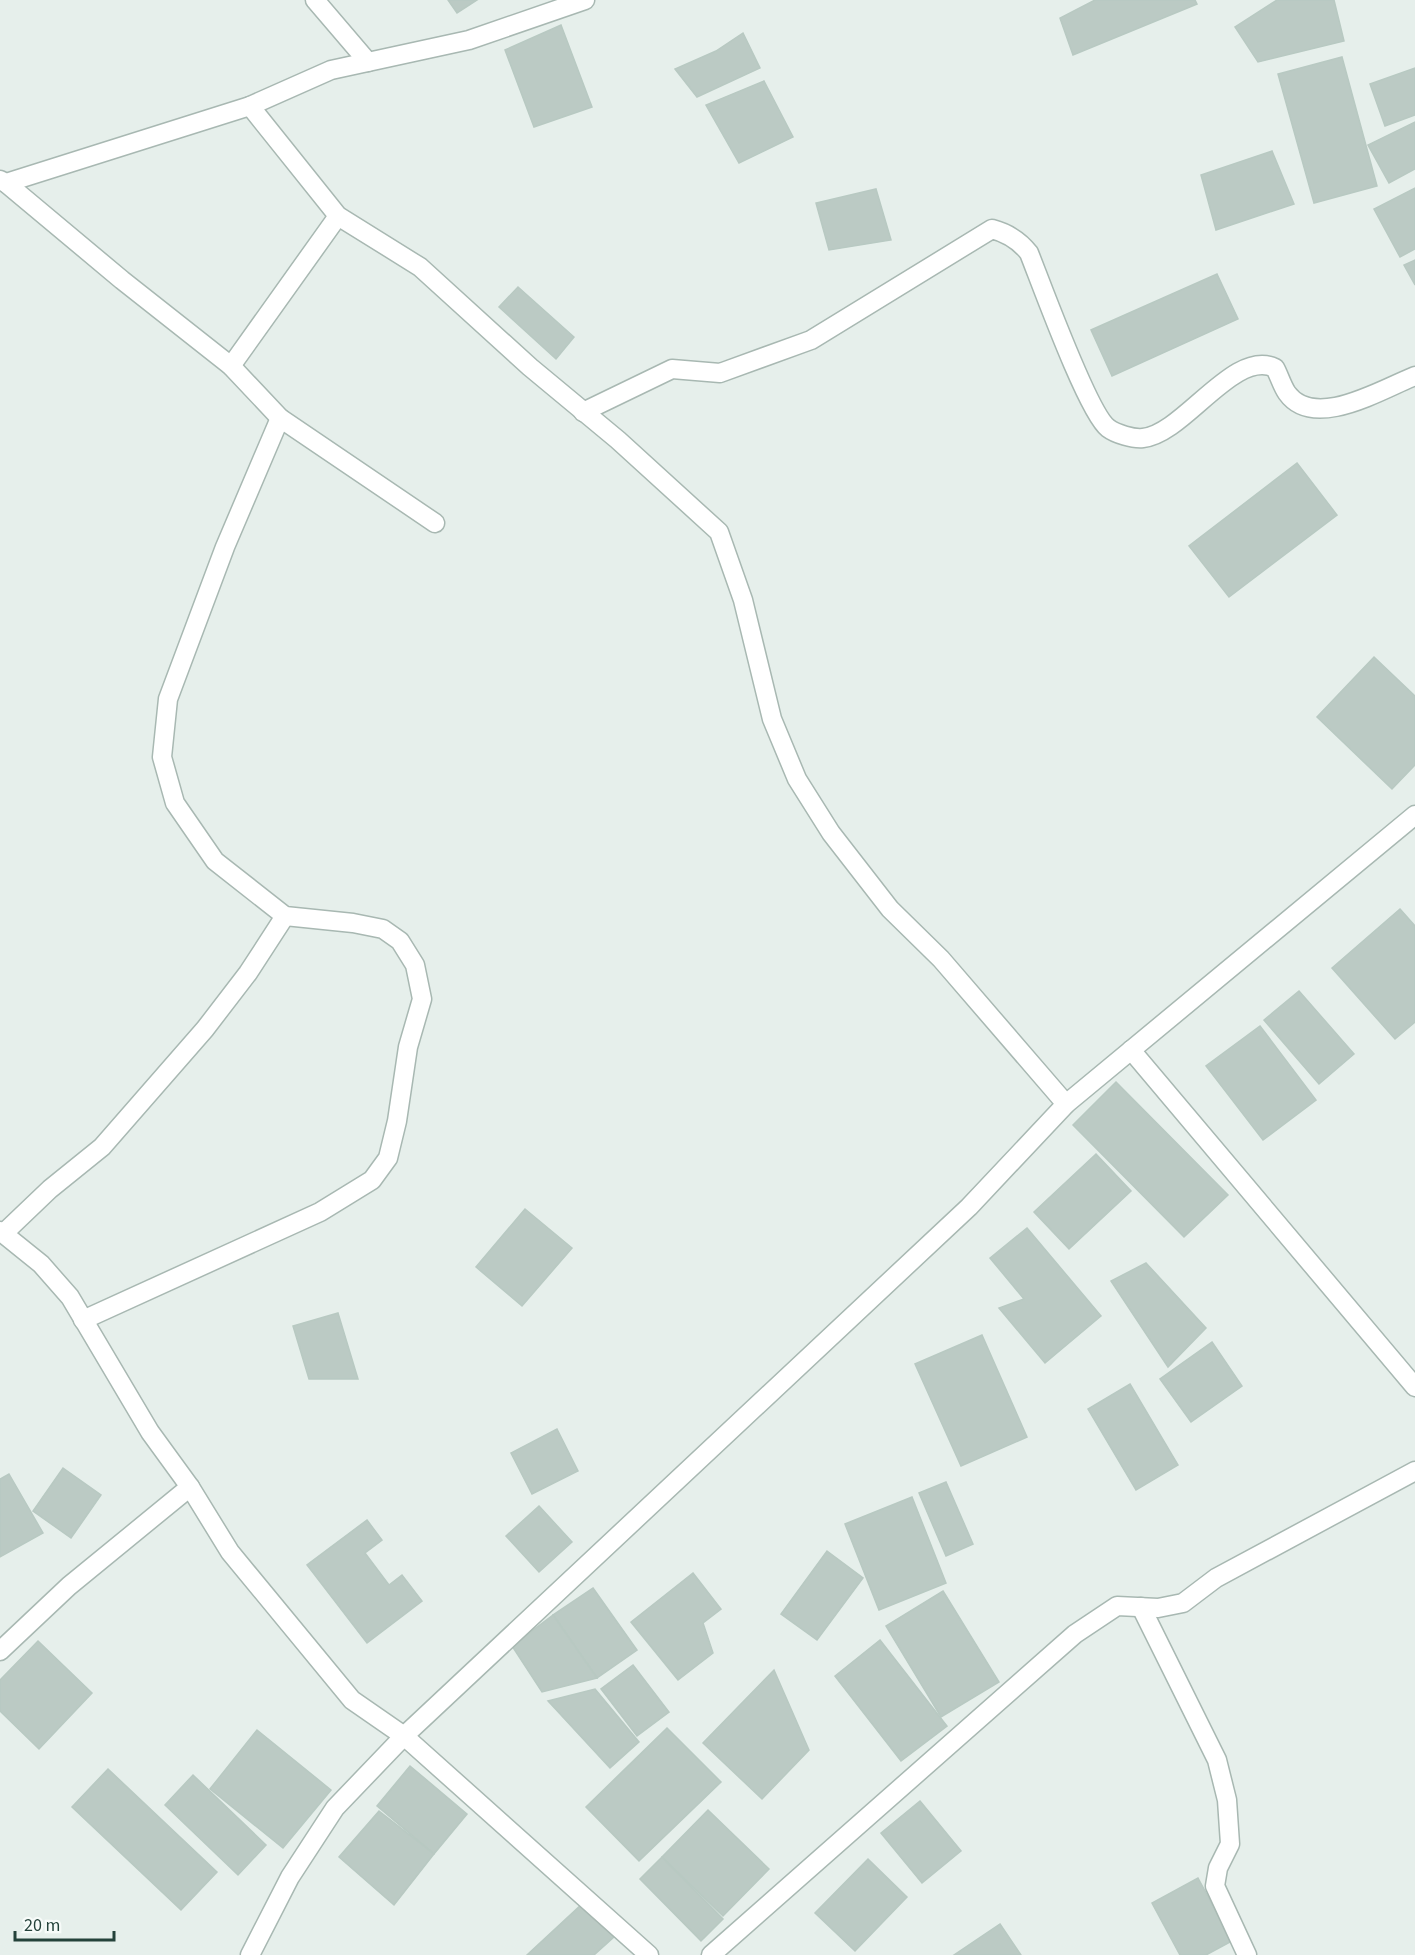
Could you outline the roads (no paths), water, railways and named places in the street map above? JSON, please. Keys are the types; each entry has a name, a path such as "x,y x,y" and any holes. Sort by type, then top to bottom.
{"street":[{"path":"315,0 368,62"},
{"path":"3,182 250,106 331,70 469,40 585,0"},
{"path":"250,106 339,216 420,267 583,412 618,440 718,532 743,600 772,719 797,779 831,833 890,909 941,959 1066,1104"},
{"path":"3,182 231,366 280,418 435,523"},
{"path":"231,366 339,216"},
{"path":"583,412 672,369 720,373 811,340 992,229 1006,233 1029,253 1088,395 1107,427 1124,435 1143,438 1162,430 1244,369 1266,363 1275,368 1287,393 1303,407 1322,410 1339,407 1415,376"},
{"path":"83,1320 320,1212 372,1180 388,1158 397,1121 408,1047 422,999 415,964 400,941 383,929 353,922 285,916 215,861 175,803 162,757 168,699 225,547 280,418"},
{"path":"250,1955 290,1877 335,1808 404,1736 969,1207 1066,1104 1415,815"},
{"path":"285,916 248,973 205,1029 102,1147 2,1232 41,1264 70,1296 150,1432 190,1487 230,1552 352,1700 404,1736 649,1955"},
{"path":"1131,1050 1415,1387"},
{"path":"711,1955 1074,1634 1117,1606 1158,1608 1183,1603 1216,1578 1415,1471"},
{"path":"0,1651 69,1586 190,1487"},
{"path":"1141,1607 1217,1760 1227,1800 1230,1844 1218,1868 1215,1886 1247,1955"}]}
